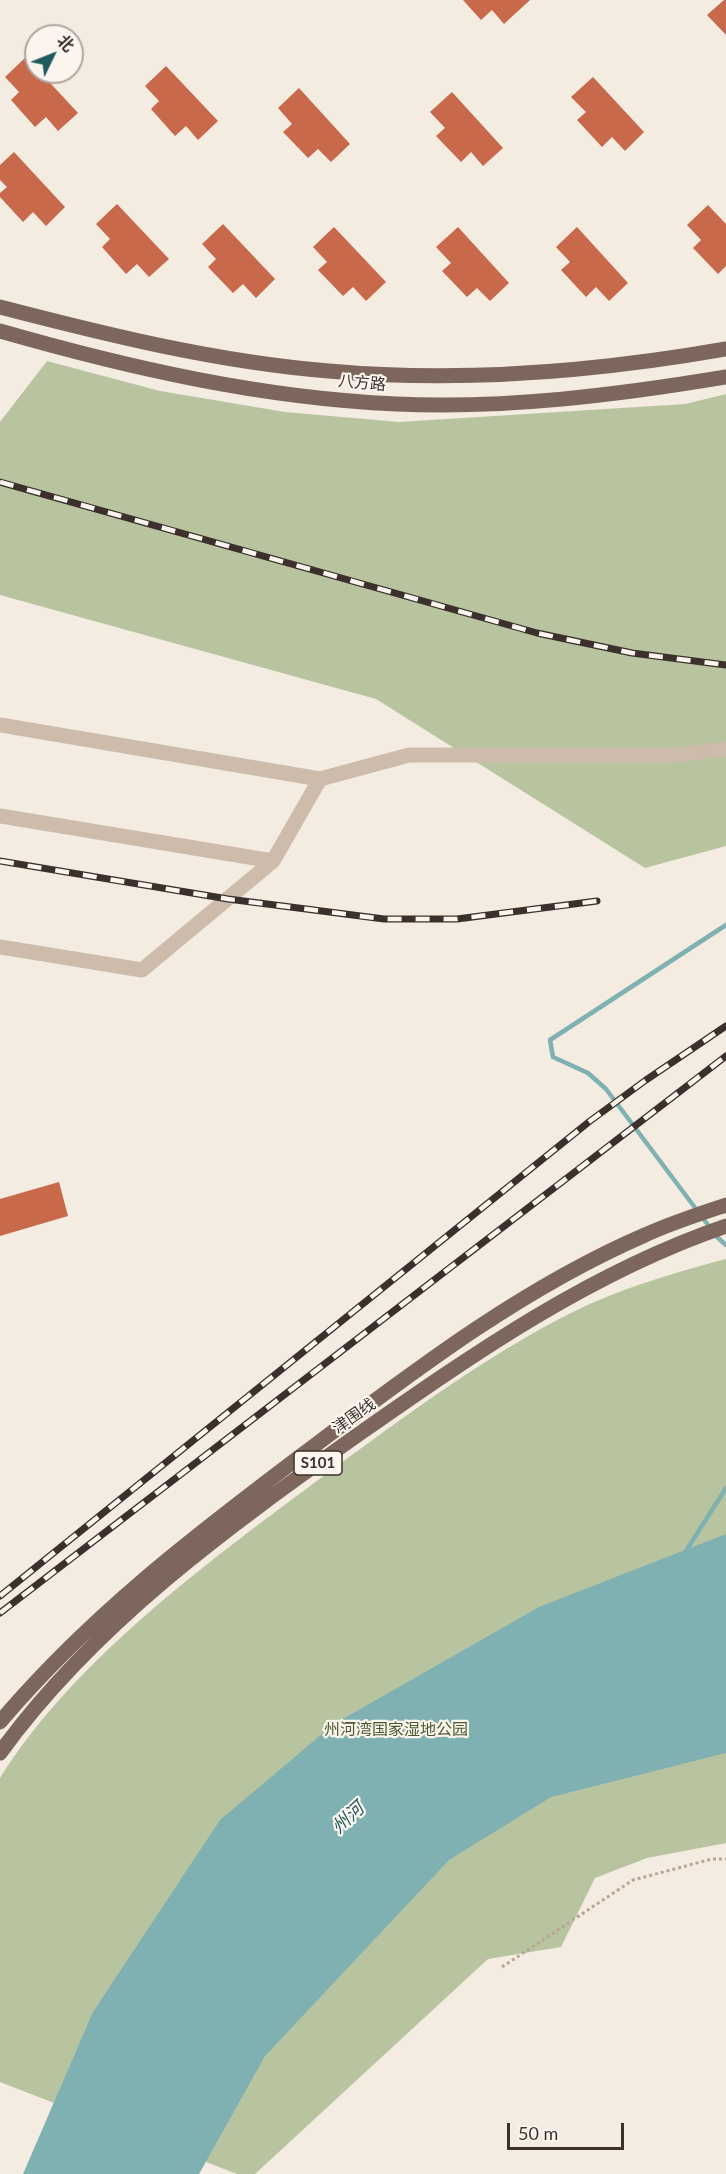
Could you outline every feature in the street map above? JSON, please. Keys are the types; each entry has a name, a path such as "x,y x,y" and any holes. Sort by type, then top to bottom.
{"main road":[{"name":"八方路","path":"0,308 106,334 216,357 329,371 452,376 546,372 726,349"},
{"name":"八方路","path":"0,331 123,365 202,381 284,395 397,404 490,403 590,396 726,377"},
{"name":"津围线","path":"0,1722 55,1658 148,1574 446,1349 524,1298 578,1268 675,1223 720,1207"},
{"name":"津围线","path":"0,1753 79,1659 159,1586 265,1503 508,1331 562,1299 687,1239 726,1226"}],"street":[{"path":"0,725 320,779 409,755 678,755 726,749"},
{"path":"0,947 142,970 273,861 320,779"},
{"path":"0,816 273,861"}],"path":[{"path":"502,1967 633,1880 712,1858 726,1859"}],"green space":[{"path":"47,361 160,391 285,412 399,422 685,404 726,394 726,846 645,868 376,699 0,595 0,422"},
{"name":"州河湾国家湿地公园","path":"726,1259 726,1843 647,1858 595,1878 561,1947 488,1959 255,2174 237,2174 0,2082 0,1778 31,1734 66,1692 148,1613 192,1576 325,1475 454,1382 523,1339 592,1303 641,1284"}],"water":[{"name":"州河","path":"726,1534 726,1753 551,1797 449,1860 265,2056 199,2174 23,2174 93,2012 220,1820 334,1724 539,1607"}],"building":[{"path":"463,0 530,0 504,24 492,10 481,20"},
{"path":"726,0 726,35 707,15"},
{"path":"24,59 24,84 51,84 78,113 58,131 46,117 35,127 11,100 19,92 5,77"},
{"path":"166,66 218,121 198,140 186,126 175,136 151,109 159,101 145,86"},
{"path":"593,77 644,132 625,151 612,137 602,147 577,120 586,112 571,97"},
{"path":"299,88 350,144 331,162 318,149 308,158 283,132 292,124 278,108"},
{"path":"452,92 503,148 483,166 471,152 461,162 436,136 445,128 430,112"},
{"path":"14,152 65,207 46,226 33,212 23,222 0,197 0,193 7,187 0,180 0,165"},
{"path":"117,204 169,259 149,277 137,264 126,274 102,247 110,239 96,224"},
{"path":"708,205 726,224 726,266 718,274 693,248 701,240 687,225"},
{"path":"223,224 275,279 256,298 243,284 233,293 208,267 216,259 202,244"},
{"path":"334,227 386,282 366,301 353,287 343,296 318,270 327,262 313,247"},
{"path":"458,227 509,283 490,301 477,288 467,297 442,271 451,263 436,247"},
{"path":"577,227 628,283 609,301 596,287 586,297 561,270 570,262 556,247"},
{"path":"59,1182 68,1216 0,1236 0,1199"}],"waterway":[{"path":"726,925 550,1040 553,1057 588,1073 606,1089 717,1237 726,1245"},
{"path":"684,1554 726,1488"}],"railway":[{"path":"0,482 537,633 632,653 726,665"},
{"path":"0,861 228,899 384,919 457,919 597,901"},
{"path":"0,1596 590,1121 726,1026"},
{"path":"0,1613 726,1056"}]}
